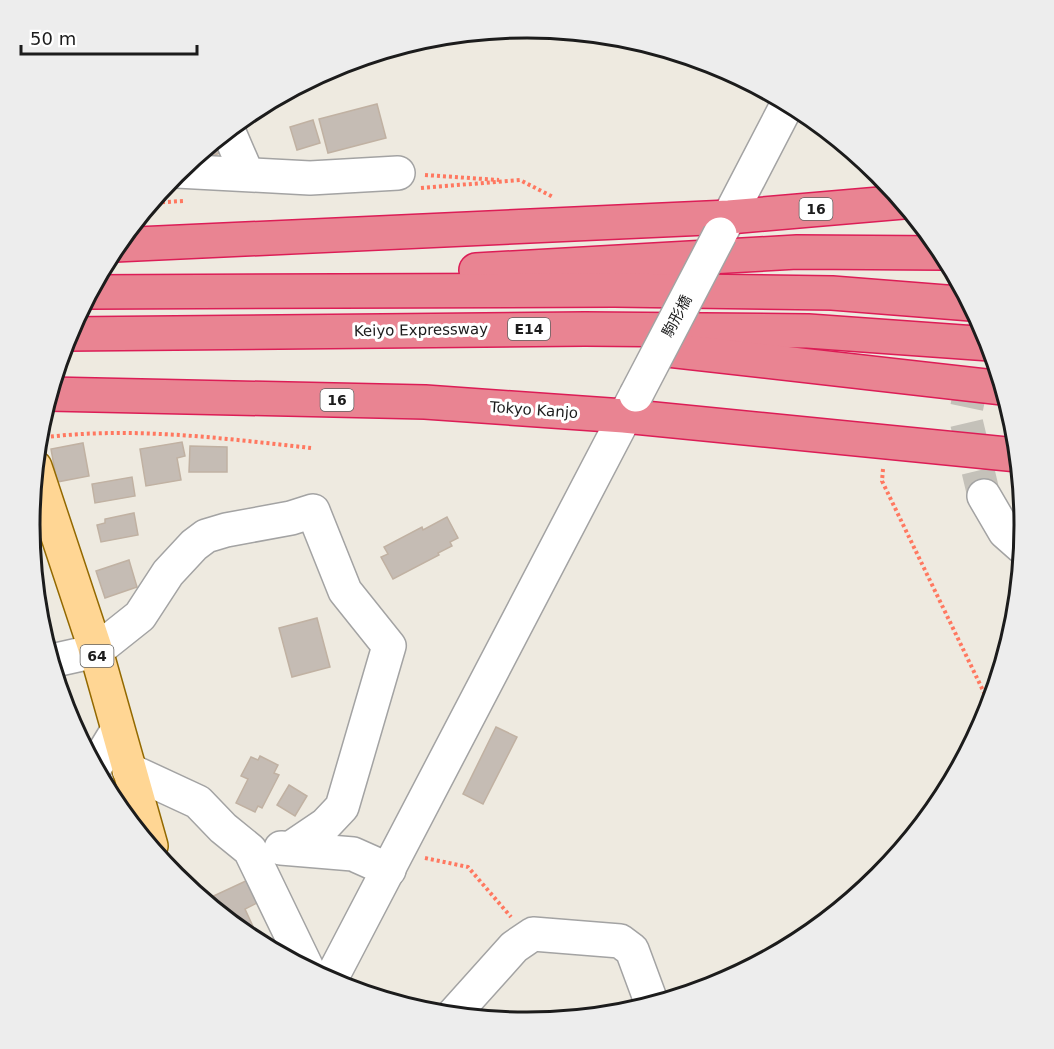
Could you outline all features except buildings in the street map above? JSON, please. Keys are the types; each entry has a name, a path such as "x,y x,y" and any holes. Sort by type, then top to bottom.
{"highway":[{"name":"16","path":"129,245 724,225 893,203"},
{"path":"199,291 523,267 774,253 931,253"},
{"path":"99,292 614,290 832,293 961,303"},
{"path":"585,329 638,346 994,387"},
{"name":"Keiyo Expressway","path":"79,334 585,329 808,331 979,343"},
{"name":"Tokyo Kanjo","path":"58,394 630,405 1009,454"}],"main road":[{"name":"64","path":"42,487 96,651 145,826"}],"street":[{"name":"駒形橋","path":"335,971 784,111"},
{"path":"231,138 247,174"},
{"path":"192,172 310,178 398,173"},
{"path":"984,496 1005,532 1014,540"},
{"path":"59,659 96,651 140,616 168,573 194,544 206,536 291,518 313,511 345,591 389,646 342,807 325,825 291,848"},
{"path":"100,759 117,730"},
{"path":"129,770 198,802 223,828 250,850 301,955"},
{"path":"250,850 291,848 353,854 392,863"},
{"path":"461,1007 514,947 533,934 620,941 632,950 649,996"}],"path":[{"path":"398,173 512,181"},
{"path":"48,438 79,433 194,435 311,447"},
{"path":"392,863 436,859 468,867 508,914 533,934"}],"tunnel":[{"path":"979,345 965,416 984,496"}]}
